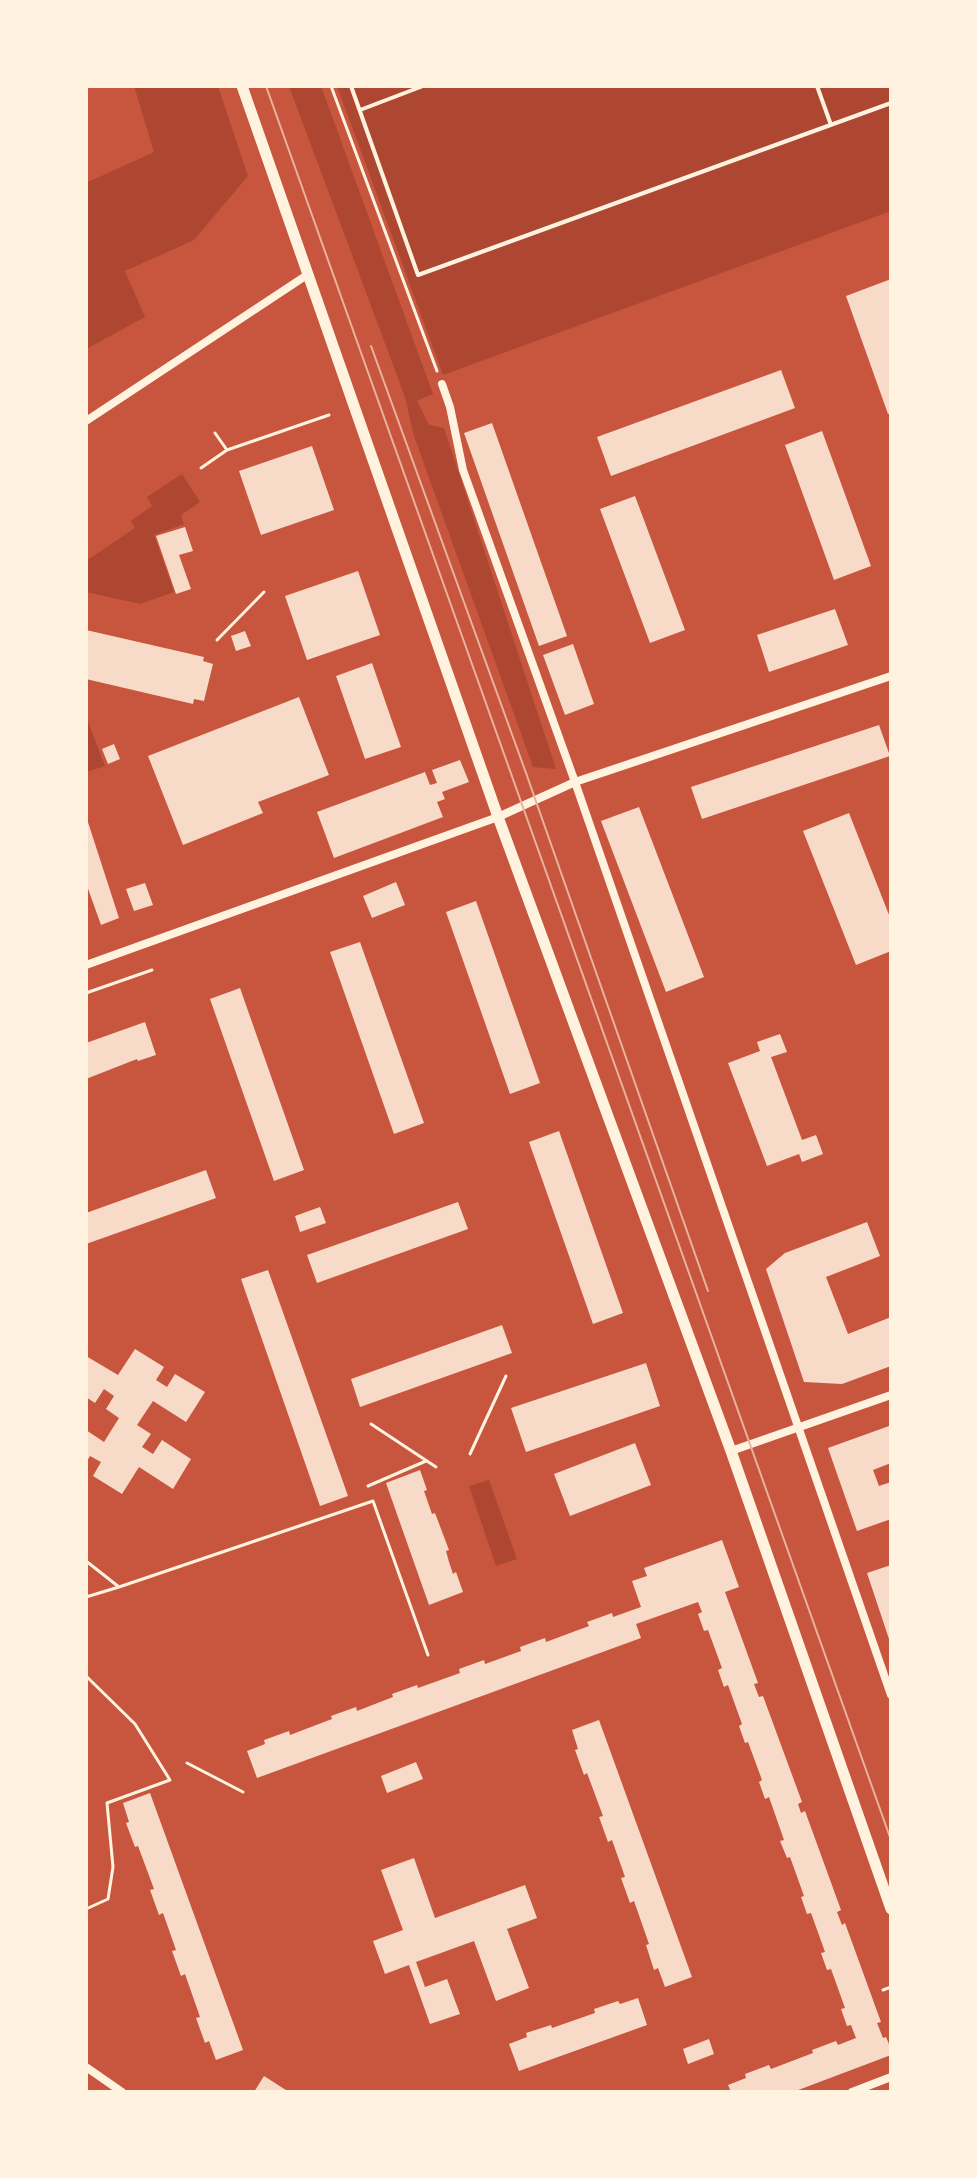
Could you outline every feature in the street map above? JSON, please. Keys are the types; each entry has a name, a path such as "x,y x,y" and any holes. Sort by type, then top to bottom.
{"street":[{"path":"242,86 498,817 731,1451 891,1909"},
{"path":"86,421 307,275"},
{"path":"442,384 463,470 575,782 891,1695"},
{"path":"86,965 498,817 575,782 891,676"},
{"path":"731,1451 891,1395"},
{"path":"86,2067 122,2092"},
{"path":"852,2092 891,2077"}],"lane":[{"path":"351,86 418,275 891,103"},
{"path":"360,110 423,86"},
{"path":"817,86 831,125"}],"path":[{"path":"331,86 442,384"},
{"path":"201,468 227,450 329,415"},
{"path":"215,433 227,450"},
{"path":"217,640 264,592"},
{"path":"86,993 152,970"},
{"path":"470,1454 506,1376"},
{"path":"371,1424 436,1467"},
{"path":"368,1486 426,1461"},
{"path":"86,1597 373,1501 428,1655"},
{"path":"86,1561 119,1587"},
{"path":"86,1676 135,1724 170,1780 107,1803 113,1867 108,1899 86,1909"},
{"path":"187,1763 243,1792"},
{"path":"883,1990 891,1987"}],"shaded area":[{"path":"134,86 218,86 248,176 194,240 125,271 145,317 86,349 86,183 154,152"},
{"path":"289,86 321,86 433,394 417,401 429,425 444,428 556,769 533,767 414,436 405,397"},
{"path":"337,86 891,86 891,211 443,375"},
{"path":"182,474 200,502 181,515 184,524 154,535 174,592 140,604 86,592 86,561 135,528 131,521 152,506 147,497"},
{"path":"86,717 105,766 86,772"},
{"path":"489,1480 517,1559 496,1566 469,1486"}],"building":[{"path":"891,279 891,413 888,414 846,296"},
{"path":"781,370 795,408 611,476 597,437"},
{"path":"492,423 567,636 539,646 464,433"},
{"path":"822,431 871,566 834,580 785,445"},
{"path":"312,446 334,510 261,535 239,471"},
{"path":"635,496 685,630 650,643 600,509"},
{"path":"185,527 193,551 179,555 191,589 176,594 156,536"},
{"path":"358,571 380,635 307,660 285,596"},
{"path":"835,609 848,645 769,672 757,635"},
{"path":"86,630 204,657 203,661 213,664 204,701 194,699 193,704 86,679"},
{"path":"245,631 251,646 236,651 231,636"},
{"path":"573,644 594,704 565,715 543,655"},
{"path":"372,663 401,747 365,759 336,676"},
{"path":"299,697 329,775 258,802 263,813 183,845 148,756"},
{"path":"879,725 890,756 702,819 691,787"},
{"path":"114,744 120,759 108,764 102,749"},
{"path":"460,760 469,782 442,792 445,799 437,802 443,817 334,858 317,812 425,772 430,785 437,783 432,770"},
{"path":"639,807 704,977 666,992 601,821"},
{"path":"849,813 891,920 891,951 856,965 803,831"},
{"path":"86,816 119,918 101,925 86,883"},
{"path":"396,882 405,905 372,918 363,896"},
{"path":"145,883 153,905 134,911 126,889"},
{"path":"476,901 540,1083 510,1094 446,912"},
{"path":"360,942 424,1123 394,1134 330,952"},
{"path":"240,988 304,1170 274,1181 210,999"},
{"path":"145,1022 156,1055 86,1079 86,1043"},
{"path":"780,1034 787,1052 771,1057 802,1140 816,1135 823,1154 802,1162 799,1154 767,1166 728,1063 760,1051 757,1042"},
{"path":"559,1131 623,1313 593,1324 529,1142"},
{"path":"206,1170 216,1198 86,1244 86,1213"},
{"path":"458,1202 468,1229 317,1283 307,1255"},
{"path":"320,1207 326,1223 300,1232 295,1216"},
{"path":"867,1222 880,1256 826,1277 848,1334 891,1317 891,1366 842,1384 804,1382 766,1269 785,1253"},
{"path":"268,1270 348,1496 320,1506 241,1279"},
{"path":"502,1325 512,1353 360,1407 351,1379"},
{"path":"135,1349 164,1367 156,1380 167,1387 175,1374 205,1392 186,1422 153,1401 137,1425 151,1434 142,1447 153,1454 162,1440 191,1459 173,1489 139,1467 122,1494 93,1476 101,1462 90,1456 86,1463 86,1430 104,1442 119,1418 106,1409 114,1396 104,1389 95,1403 86,1397 86,1356 118,1375"},
{"path":"646,1363 660,1406 526,1452 511,1408"},
{"path":"889,1426 891,1463 873,1470 879,1486 891,1482 891,1519 857,1531 828,1448"},
{"path":"635,1443 651,1485 570,1516 554,1474"},
{"path":"420,1470 432,1514 435,1513 449,1550 446,1551 453,1574 456,1572 463,1592 429,1605 386,1483"},
{"path":"722,1540 739,1587 725,1592 758,1683 754,1684 759,1697 763,1696 802,1802 798,1804 801,1813 805,1811 841,1910 837,1912 842,1925 845,1923 881,2022 877,2023 891,2049 891,2055 793,2092 731,2092 728,2085 746,2078 745,2074 769,2065 771,2069 836,2041 838,2045 856,2038 851,2025 847,2026 841,2009 845,2008 831,1969 827,1970 821,1953 825,1952 811,1913 807,1914 790,1857 787,1858 780,1841 784,1840 769,1797 765,1799 759,1782 762,1780 748,1742 745,1743 739,1726 742,1724 728,1685 724,1687 718,1670 722,1668 708,1630 704,1631 698,1614 702,1612 698,1602 636,1624 641,1638 257,1778 247,1751 265,1744 264,1740 289,1731 290,1735 356,1707 357,1711 393,1697 392,1694 460,1673 459,1669 484,1660 485,1664 521,1651 520,1647 545,1638 546,1642 589,1626 587,1622 612,1613 613,1617 641,1607 632,1581 647,1576 644,1568"},
{"path":"891,1565 891,1642 890,1642 867,1573"},
{"path":"599,1720 692,1977 665,1987 658,1968 654,1970 646,1945 649,1944 634,1901 630,1903 612,1840 608,1842 599,1817 603,1816 575,1750 578,1749 572,1730"},
{"path":"416,1762 423,1779 387,1793 381,1776"},
{"path":"150,1793 243,2050 216,2060 209,2041 205,2043 196,2018 200,2017 185,1974 181,1976 163,1913 159,1915 150,1890 154,1889 126,1823 129,1822 123,1803"},
{"path":"414,1858 435,1918 525,1885 537,1918 507,1929 529,1988 496,2001 474,1941 416,1962 425,1987 447,1979 460,2014 430,2024 409,1965 385,1974 373,1941 403,1930 381,1870"},
{"path":"638,1998 647,2025 519,2071 509,2044 527,2037 526,2033 551,2025 552,2028 618,2001 620,2004"},
{"path":"709,2039 714,2054 688,2064 683,2049"},
{"path":"264,2076 289,2092 254,2092"}],"tram line":[{"path":"266,86 891,1840"},
{"path":"371,346 526,773 708,1291"}]}
